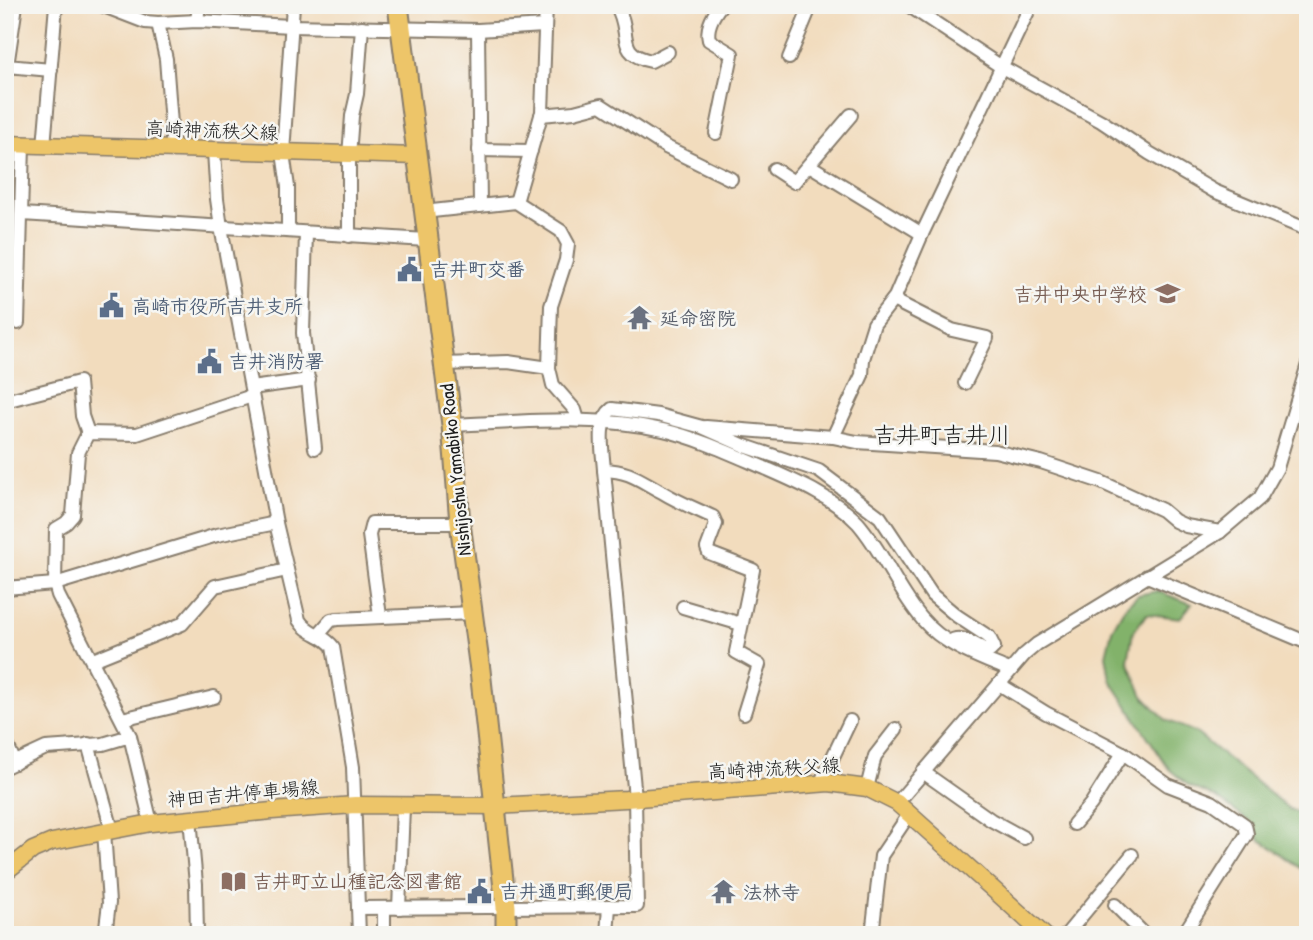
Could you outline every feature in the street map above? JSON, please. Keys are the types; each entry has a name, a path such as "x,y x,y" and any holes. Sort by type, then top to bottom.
{"highway":[{"name":"Nishijoshu Yamabiko Road","path":"398,5 426,240 452,425 460,523 480,670 506,907 506,935"}],"main road":[{"name":"高崎神流秩父線","path":"5,144 418,156"},
{"name":"高崎神流秩父線","path":"495,806 820,784 867,788 903,808 1044,935"},
{"name":"神田吉井停車場線","path":"5,872 42,845 151,823 355,805 495,806"}],"street":[{"path":"16,5 7,66 51,70"},
{"path":"44,146 56,5"},
{"path":"101,5 138,19 158,23 197,21 478,30 544,26"},
{"path":"197,21 199,5"},
{"path":"288,230 288,187 283,153 293,5"},
{"path":"516,202 541,115 546,5"},
{"path":"616,5 623,16 629,51 636,58 651,61 668,52"},
{"path":"716,133 732,54 709,40 707,33 721,5"},
{"path":"789,58 811,5"},
{"path":"908,5 1000,66 1101,121 1214,191 1308,230"},
{"path":"833,437 862,376 863,359 874,324 893,300 1000,66 1031,5"},
{"path":"158,23 166,59 173,150"},
{"path":"349,236 349,156 362,27"},
{"path":"478,30 480,206"},
{"path":"541,115 574,112 601,105 666,147 732,179"},
{"path":"774,169 794,182 851,115"},
{"path":"18,323 23,145"},
{"path":"479,150 530,151"},
{"path":"214,151 221,227 287,570 302,626 328,640 333,647 353,766 359,935"},
{"path":"809,164 922,234"},
{"path":"423,212 516,202 550,222 561,232 568,244 566,260 551,306 549,368 553,385 575,410 578,420"},
{"path":"22,214 426,240"},
{"path":"306,233 303,334 315,448"},
{"path":"893,300 952,330 987,338 965,383"},
{"path":"442,364 508,362 549,368"},
{"path":"872,935 881,856 923,772 1009,670 1037,644 1220,532 1260,498 1271,482 1280,460 1308,365"},
{"path":"88,433 137,434 252,392 309,380"},
{"path":"5,401 79,382 82,416 88,433 78,453 73,514 66,523 56,529 55,584 58,595 130,736 151,823"},
{"path":"358,908 638,906 635,798 604,470 602,422 608,411 619,409 658,415 702,427 745,446 819,471 862,502 888,528 908,563 932,595 989,638 994,647 990,651 985,650 957,638 949,642"},
{"path":"452,425 578,420 664,430 798,482 828,499 856,522 878,548 923,620 949,642 1009,670"},
{"path":"702,427 721,426 833,437 857,442 995,452 1041,462 1101,482 1162,510 1186,526 1220,532"},
{"path":"604,470 636,476 661,492 713,517 716,524 707,548 709,553 753,570 736,652 759,665 744,713"},
{"path":"5,587 55,584 217,536 276,523"},
{"path":"380,616 369,535 372,523 460,523"},
{"path":"93,660 182,624 215,586 287,570"},
{"path":"1147,576 1308,643"},
{"path":"683,607 741,624"},
{"path":"318,635 331,620 472,613"},
{"path":"999,684 1046,713 1123,753 1168,785 1212,802 1245,825 1247,834 1183,935"},
{"path":"122,719 214,697"},
{"path":"820,784 850,721"},
{"path":"867,788 875,756 896,729"},
{"path":"5,740 10,765 46,748 103,744 130,736"},
{"path":"88,744 108,830 105,935"},
{"path":"1074,824 1091,804 1123,753"},
{"path":"923,772 991,820 1024,838"},
{"path":"399,908 403,807"},
{"path":"190,818 197,935"},
{"path":"1066,935 1132,855"},
{"path":"1115,905 1144,935"},
{"path":"607,935 609,906"},
{"path":"384,908 384,935"}],"green space":[{"path":"1157,591 1192,604 1180,618 1147,614 1133,632 1128,661 1143,696 1166,720 1195,732 1289,809 1308,816 1308,873 1258,838 1250,822 1215,797 1189,786 1169,769 1110,680 1106,655 1112,630 1125,607 1138,595"}],"place":[{"name":"吉井町交番","path":"410,269"},
{"name":"吉井中央中学校","path":"1167,294"},
{"name":"高崎市役所吉井支所","path":"112,306"},
{"name":"延命密院","path":"640,318"},
{"name":"吉井消防署","path":"209,361"},
{"name":"吉井町立山種記念図書館","path":"233,881"},
{"name":"吉井通町郵便局","path":"480,891"},
{"name":"法林寺","path":"723,892"}],"district":[{"name":"吉井町吉井川","path":"942,435"}]}
